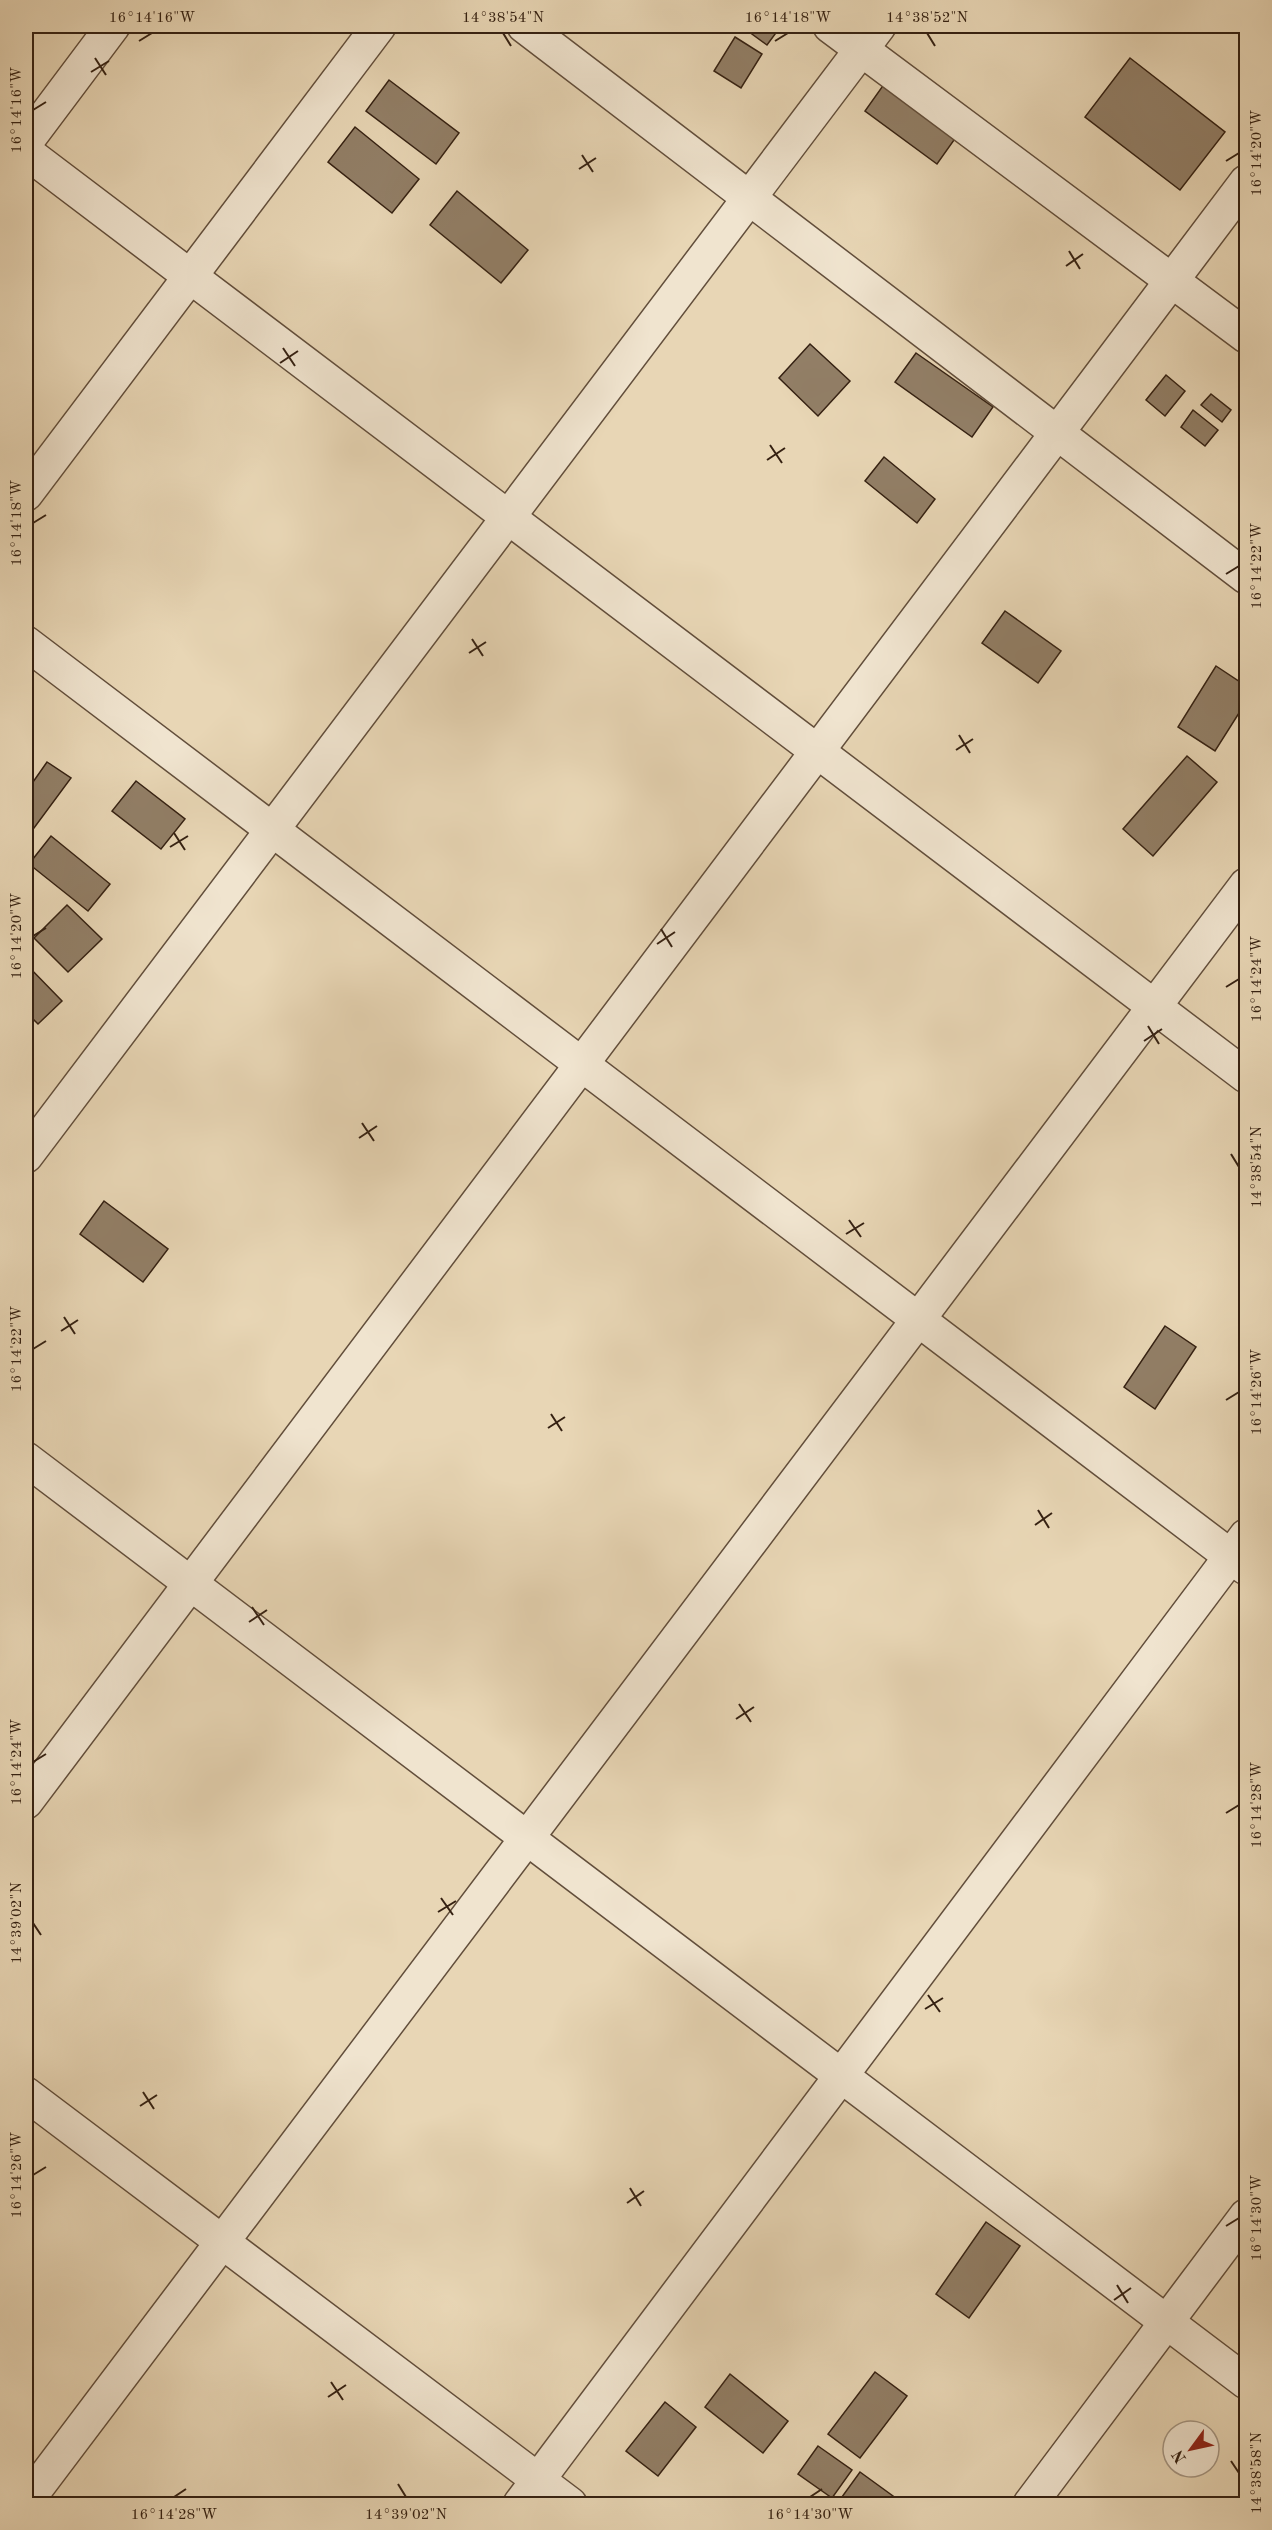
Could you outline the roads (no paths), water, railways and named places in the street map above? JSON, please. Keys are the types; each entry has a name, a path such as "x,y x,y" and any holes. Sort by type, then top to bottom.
{"street":[{"path":"26,142 113,26"},
{"path":"26,494 379,26"},
{"path":"524,26 1246,577"},
{"path":"830,26 870,37 1172,280 1246,336"},
{"path":"26,1156 870,37"},
{"path":"26,152 1246,1076"},
{"path":"26,1802 1246,182"},
{"path":"26,643 918,1320 1241,1554 841,2076 529,2493"},
{"path":"26,2502 1246,885"},
{"path":"26,1460 1246,2382"},
{"path":"26,2094 222,2242 529,2493 570,2505"},
{"path":"1030,2505 1246,2216"}]}
